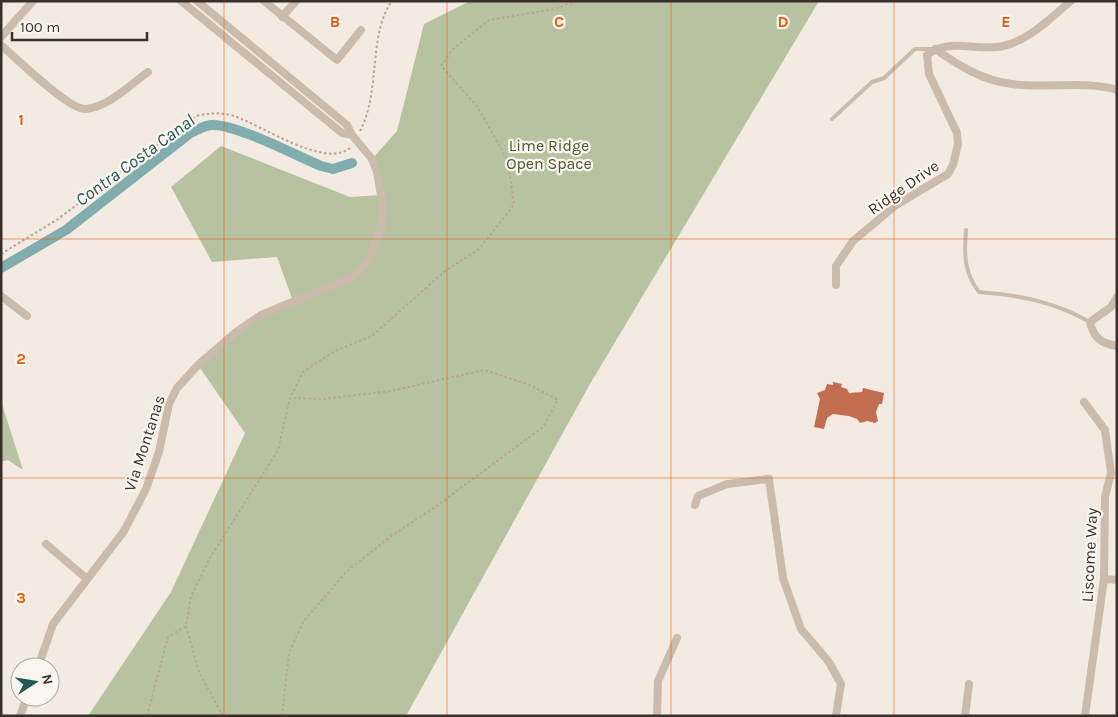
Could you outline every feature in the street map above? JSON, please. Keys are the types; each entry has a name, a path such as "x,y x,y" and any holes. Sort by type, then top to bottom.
{"street":[{"path":"1,37 33,1"},
{"name":"Via Montanas","path":"181,1 342,133 356,139"},
{"name":"Via Montanas","path":"41,657 53,624 124,531 146,489 159,452 169,404 177,388 198,365 236,332 261,315 353,277 366,263 381,229 383,208 377,172 372,159 347,125 197,1"},
{"path":"264,1 337,60 361,30"},
{"path":"282,17 296,1"},
{"path":"935,49 942,46 1002,46 1029,36 1071,1"},
{"path":"1,45 70,104 85,110 102,105 148,72"},
{"path":"935,49 966,70 1011,84 1074,85 1107,87 1117,90"},
{"name":"Ridge Drive","path":"836,285 836,266 852,241 896,204 948,174 953,165 957,153 957,133 929,74 927,55 935,49"},
{"path":"1,296 26,316"},
{"path":"1117,297 1111,307 1090,322 1094,336 1104,344 1117,346"},
{"name":"Liscome Way","path":"1084,402 1105,430 1111,473 1105,497 1104,579 1085,716"},
{"path":"695,505 698,496 727,484 769,479 783,578 801,629 829,662 840,684 836,716"},
{"path":"46,544 87,579"},
{"path":"1104,579 1117,580"},
{"path":"657,716 658,681 677,638"},
{"path":"966,716 969,684"}],"lane":[{"path":"832,119 872,82 884,78 915,49 935,49"},
{"path":"966,230 966,265 970,280 979,292 1019,295 1045,302 1071,311 1090,322"}],"path":[{"path":"1,254 50,225 196,116 211,113 234,116 293,143 324,154 333,154 352,148 371,105 380,31 385,14 392,1"},
{"path":"223,716 199,672 186,626 191,596 210,558 278,450 290,398 304,372 335,351 372,336 445,271 479,249 514,205 508,161 477,106 441,66 453,49 489,20 555,9 576,1"},
{"path":"282,716 289,653 303,622 346,572 390,537 438,505 543,427 558,400 530,385 484,370 391,391 324,399 290,398"},
{"path":"147,716 168,637 186,626"}],"green space":[{"name":"Lime Ridge Open Space","path":"470,1 819,1 590,384 406,716 88,716 171,592 245,433 198,365 236,332 293,301 277,257 212,262 171,187 221,146 350,197 381,195 372,159 397,131 424,24"},
{"path":"1,401 23,470 8,460 1,462"}],"building":[{"path":"833,382 842,384 841,387 847,389 849,393 862,392 863,388 884,393 882,404 879,404 876,412 878,421 875,423 867,421 860,423 857,419 849,416 833,414 827,418 824,429 814,427 820,399 817,393 825,390 827,384 833,385"}],"waterway":[{"name":"Contra Costa Canal","path":"1,268 66,230 189,134 205,126 221,126 250,134 321,166 333,169 352,163"}]}
